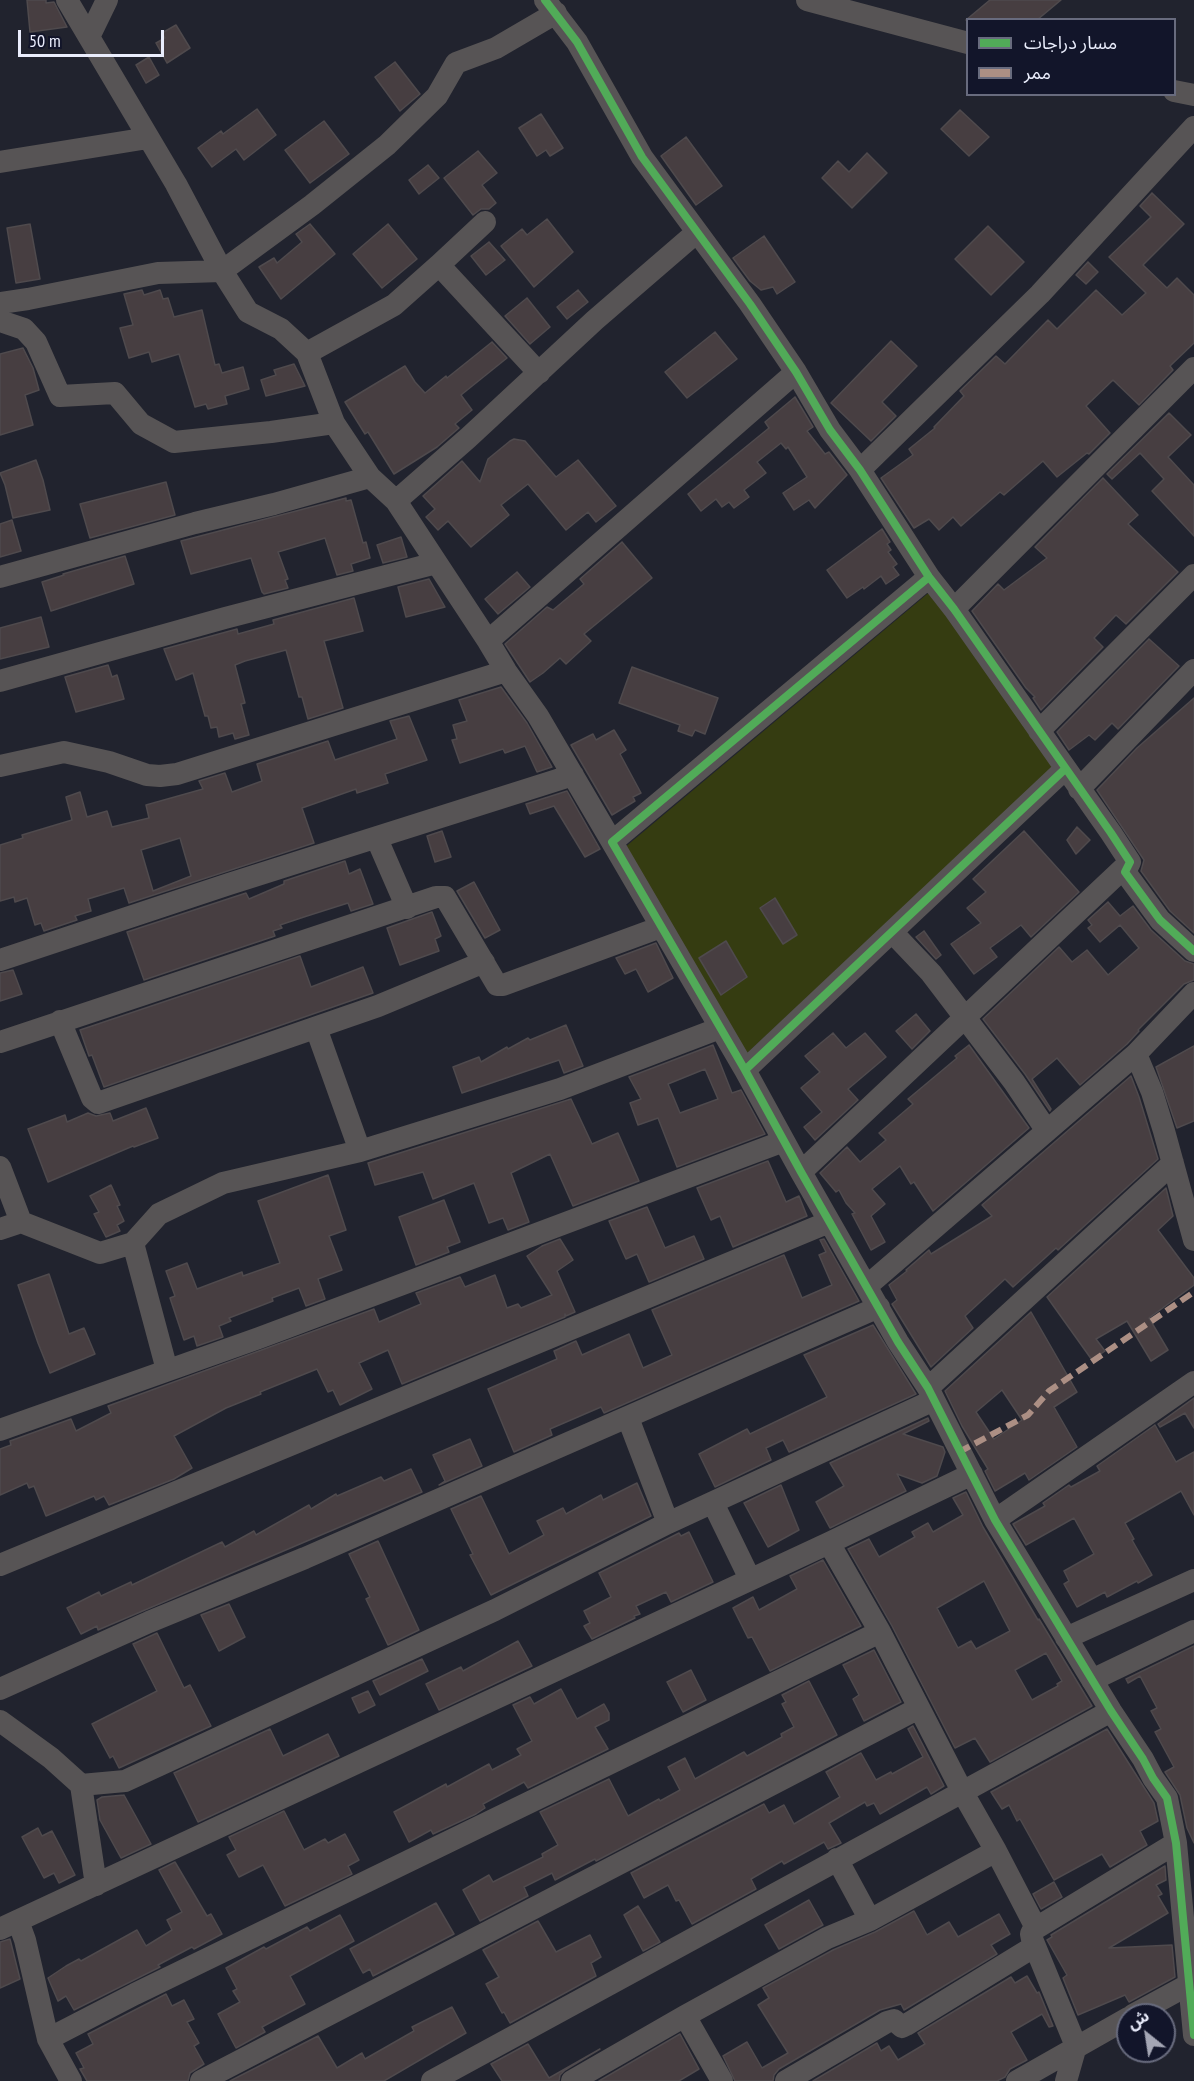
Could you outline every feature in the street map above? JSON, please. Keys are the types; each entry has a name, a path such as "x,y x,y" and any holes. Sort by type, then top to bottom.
{"street":[{"path":"68,0 176,184 222,271 249,312 281,329 307,353 334,423 370,477 396,501 506,671 538,716 745,1070 829,1222 931,1394 995,1520 1111,1711 1167,1798 1190,1940 1190,1984 1194,2035"},
{"path":"89,37 107,0"},
{"path":"807,0 966,42"},
{"path":"0,303 158,273 222,271 312,205 394,138 437,96 456,63 496,48 550,6 577,42 642,157 796,372 830,430 860,470 929,577 954,609 1130,862"},
{"path":"1176,91 1194,95"},
{"path":"860,470 1040,294 1194,128"},
{"path":"0,162 148,138"},
{"path":"307,353 394,305 485,222"},
{"path":"396,501 595,320 697,232"},
{"path":"439,265 539,373"},
{"path":"0,321 24,329 36,342 60,396 115,393 141,424 174,442 334,423"},
{"path":"954,609 1194,368"},
{"path":"488,641 796,372"},
{"path":"0,577 370,477"},
{"path":"0,681 225,618 436,563"},
{"path":"1039,731 1194,575"},
{"path":"612,842 929,577"},
{"path":"1079,789 1194,670"},
{"path":"0,766 64,752 109,762 147,775 177,774 506,671"},
{"path":"745,1070 1065,769"},
{"path":"0,960 229,884 573,775"},
{"path":"376,838 407,908"},
{"path":"1130,862 1125,872 1160,920 1194,951"},
{"path":"801,1172 1130,862"},
{"path":"0,1042 436,897 445,897 497,985 504,985 661,927"},
{"path":"893,933 931,973 1014,1082 1047,1131"},
{"path":"60,1021 92,1098 98,1103 378,1006 484,962"},
{"path":"867,1286 1136,1054 1194,993"},
{"path":"316,1028 360,1151"},
{"path":"0,1167 10,1225 100,1253 133,1242 159,1214 223,1183 360,1151 560,1089 720,1028"},
{"path":"1136,1054 1152,1092 1194,1240"},
{"path":"0,1430 259,1338 784,1141"},
{"path":"81,1785 125,1781 495,1610 931,1394 1173,1163"},
{"path":"0,1565 829,1222"},
{"path":"133,1242 167,1370"},
{"path":"0,1689 148,1622 305,1558 879,1307"},
{"path":"995,1520 1194,1382"},
{"path":"628,1418 668,1523"},
{"path":"71,2081 48,2039 25,1940 9,1925 829,1543 972,1474"},
{"path":"713,1503 750,1579"},
{"path":"829,1543 880,1632 1035,1926 1034,1938 1076,2046 1066,2081"},
{"path":"1066,1638 1194,1580"},
{"path":"1092,1680 1194,1631"},
{"path":"48,2039 135,1994 880,1632"},
{"path":"201,2081 919,1708"},
{"path":"432,2081 837,1858 963,1793 1111,1711"},
{"path":"0,1721 51,1758 81,1785 96,1885"},
{"path":"786,2081 887,2022 894,2020 902,2027 906,2025 1176,1843"},
{"path":"572,2081 827,1938 870,1920 996,1851"},
{"path":"837,1858 870,1920"},
{"path":"1155,2003 1190,1984"},
{"path":"685,2016 722,2081"},
{"path":"1017,2081 1116,2024"}],"green space":[{"path":"932,590 1056,765 743,1057 624,848"}],"building":[{"path":"27,0 54,2 67,27 30,32"},
{"path":"990,0 1061,0 1039,18 968,18"},
{"path":"176,25 190,48 167,63 156,43 165,38 162,33"},
{"path":"149,57 159,75 146,83 136,65"},
{"path":"395,62 420,94 400,111 375,77"},
{"path":"257,109 276,135 244,160 236,149 212,167 198,148 221,131 223,134"},
{"path":"960,110 989,137 969,156 941,129"},
{"path":"541,114 563,148 550,156 546,150 537,156 519,128"},
{"path":"324,121 349,154 310,183 285,150"},
{"path":"686,137 722,186 696,205 661,156"},
{"path":"478,151 497,173 482,185 496,203 489,209 481,209 473,215 444,178"},
{"path":"867,153 887,173 852,208 822,178 838,161 849,172"},
{"path":"428,165 439,178 419,194 409,180"},
{"path":"1152,193 1184,224 1143,265 1167,288 1177,278 1194,295 1194,343 1170,366 1173,370 1139,405 1113,380 1086,406 1110,433 1089,454 1087,453 1057,477 1043,461 1004,495 1000,492 961,526 953,517 939,530 929,519 914,528 881,478 913,455 909,449 935,428 964,396 960,391 996,356 1005,364 1048,320 1057,329 1096,290 1122,315 1146,293 1109,257 1151,217 1140,206"},
{"path":"547,219 573,252 534,287 501,246 522,229 527,235"},
{"path":"30,224 40,279 16,283 7,228"},
{"path":"310,224 335,254 281,299 259,267 274,258 277,263 302,242 296,234"},
{"path":"388,224 417,259 382,288 353,254"},
{"path":"988,226 1024,262 991,295 955,259"},
{"path":"764,236 795,282 777,294 773,287 761,290 750,281 733,258"},
{"path":"489,242 505,260 486,275 471,256"},
{"path":"1088,262 1098,272 1086,284 1076,275"},
{"path":"142,290 144,295 160,290 163,299 168,298 174,317 202,310 215,365 219,364 222,373 243,367 249,389 225,396 227,404 208,409 206,404 195,407 179,354 152,362 149,352 129,358 120,328 133,325 124,294"},
{"path":"578,290 588,302 567,319 557,307"},
{"path":"527,298 550,327 530,344 505,316"},
{"path":"715,332 737,359 687,398 665,372"},
{"path":"891,341 917,366 882,402 896,416 871,441 831,403"},
{"path":"492,342 507,358 461,395 472,410 455,424 459,428 437,447 394,474 368,432 365,434 345,402 405,366 425,393"},
{"path":"23,348 33,368 39,390 25,395 33,425 0,435 0,354"},
{"path":"294,364 305,386 266,396 261,380 276,375 274,370"},
{"path":"795,397 813,427 807,431 825,454 829,452 847,475 815,508 809,500 794,510 783,493 807,477 788,447 786,449 781,443 757,462 766,473 744,490 749,497 734,508 729,502 722,507 716,499 701,511 688,494 769,428 765,422"},
{"path":"1169,413 1191,435 1168,457 1194,485 1194,536 1152,491 1164,479 1140,453 1112,479 1107,474"},
{"path":"514,439 525,441 556,477 578,460 616,506 596,522 588,512 566,530 528,484 501,505 509,515 471,547 448,521 438,530 426,517 435,509 423,496 462,461 480,482 488,459"},
{"path":"36,460 50,510 13,518 0,473"},
{"path":"1103,478 1138,515 1128,524 1178,572 1126,624 1116,615 1094,638 1103,647 1041,710 1033,698 1035,697 1026,688 972,611 998,584 1004,590 1047,558 1035,547"},
{"path":"166,482 175,515 90,538 80,504"},
{"path":"346,498 346,501 351,500 363,543 366,542 370,558 351,564 353,571 337,575 325,538 278,552 288,579 285,580 288,588 264,594 251,558 191,574 181,541"},
{"path":"12,520 21,551 0,557 0,524"},
{"path":"882,529 890,542 887,544 891,550 888,552 897,564 893,567 899,575 886,584 881,576 847,598 827,570"},
{"path":"401,537 407,557 383,563 377,545"},
{"path":"622,542 652,578 584,634 591,641 566,664 560,658 530,682 505,644 547,607 553,610 584,584 580,579"},
{"path":"125,556 134,584 51,611 42,582"},
{"path":"517,572 530,587 498,614 485,599"},
{"path":"429,579 445,607 406,617 398,587"},
{"path":"354,598 363,631 324,641 343,708 308,719 302,697 299,697 286,650 245,661 235,665 245,703 241,704 249,735 235,739 233,733 219,737 217,727 211,728 208,716 205,716 193,673 176,680 164,649 237,629 238,634 274,624 273,620"},
{"path":"41,617 49,647 0,659 0,628"},
{"path":"1149,639 1179,666 1118,729 1112,723 1095,740 1089,735 1069,750 1057,732"},
{"path":"108,665 112,677 117,675 124,699 76,712 65,677"},
{"path":"632,667 718,698 705,734 695,730 692,736 678,731 680,725 619,703"},
{"path":"501,687 527,723 552,767 537,772 525,746 505,753 503,749 460,763 452,740 457,739 453,725 467,721 459,700"},
{"path":"1194,698 1194,933 1170,911 1141,871 1144,860 1097,790 1137,748"},
{"path":"409,716 427,760 385,774 388,783 357,793 356,789 302,808 314,843 129,903 124,888 88,899 91,911 75,916 77,920 44,931 41,923 35,925 27,898 15,902 14,897 0,901 0,845 23,838 22,835 72,820 66,797 80,792 87,817 107,811 112,827 149,818 146,805 203,789 199,781 225,773 232,792 262,781 257,764 328,741 335,760 397,739 390,721","holes":["180,838 191,876 153,891 141,850"]},
{"path":"614,730 626,750 620,754 641,793 633,797 635,801 612,815 571,745 593,734 596,740"},
{"path":"567,791 600,849 585,857 554,806 530,814 526,804"},
{"path":"1077,827 1090,840 1076,854 1067,840"},
{"path":"442,831 451,857 435,862 427,836"},
{"path":"1024,831 1079,892 1031,937 1021,925 990,948 997,957 974,974 951,944 981,923 967,908 986,892 973,879"},
{"path":"345,861 349,874 360,869 373,904 351,911 348,903 307,916 280,925 282,928 273,931 275,936 144,980 127,932 246,893 249,899 284,884 284,881"},
{"path":"474,882 500,930 485,938 457,891"},
{"path":"775,898 797,935 783,944 760,908"},
{"path":"1108,902 1120,916 1133,906 1151,930 1185,961 1194,964 1194,980 1184,984 1127,1044 1080,1085 1057,1058 1032,1079 1051,1109 1050,1111 983,1019 1059,947 1072,962 1087,950 1108,975 1139,948 1120,925 1100,942 1088,928 1092,925 1088,920"},
{"path":"432,912 441,936 435,939 439,951 400,965 387,928"},
{"path":"924,931 941,955 936,959 916,937"},
{"path":"726,941 747,977 721,995 699,958"},
{"path":"656,943 673,978 648,992 636,969 625,974 616,958"},
{"path":"300,956 311,987 363,967 373,993 104,1087 80,1030"},
{"path":"13,970 22,994 0,1001 0,973"},
{"path":"916,1014 930,1031 912,1049 896,1031"},
{"path":"566,1025 583,1066 564,1073 559,1060 462,1093 453,1067 479,1057 481,1062 507,1047 508,1049 528,1038 530,1040"},
{"path":"833,1033 846,1048 865,1033 886,1057 848,1089 858,1100 815,1140 804,1127 822,1112 801,1088 820,1072 805,1056"},
{"path":"713,1045 732,1093 741,1090 765,1134 677,1167 658,1118 638,1125 630,1103 641,1099 629,1077","holes":["705,1069 718,1099 680,1113 668,1084"]},
{"path":"969,1045 1029,1128 933,1211 914,1182 911,1184 900,1166 872,1189 885,1204 871,1216 885,1242 871,1250 852,1214 855,1213 839,1190 836,1192 820,1173 847,1147 860,1162 886,1140 879,1133 913,1104 908,1099"},
{"path":"1194,1046 1194,1121 1177,1128 1156,1067"},
{"path":"1131,1076 1158,1159 1058,1250 1056,1248 1013,1287 1005,1279 965,1316 973,1328 931,1367 892,1304 897,1300 889,1285 929,1250 931,1254 992,1216 982,1205"},
{"path":"571,1099 592,1144 618,1133 639,1181 573,1206 550,1154 511,1173 529,1222 508,1230 503,1218 489,1223 474,1183 433,1199 423,1172 375,1185 368,1163"},
{"path":"146,1108 158,1138 133,1146 48,1182 28,1129 65,1115 67,1122 88,1113 96,1116 110,1113 113,1121"},
{"path":"768,1161 786,1202 799,1196 807,1216 733,1247 720,1216 711,1220 697,1188"},
{"path":"328,1175 346,1230 329,1236 342,1270 318,1279 325,1299 306,1306 299,1288 229,1318 231,1321 219,1326 223,1337 197,1346 194,1336 184,1340 170,1298 175,1296 166,1271 187,1263 197,1289 242,1272 243,1276 280,1263 258,1201"},
{"path":"111,1185 124,1221 117,1225 120,1231 106,1237 94,1214 99,1212 90,1196"},
{"path":"1166,1188 1173,1216 1158,1230 1194,1278 1194,1285 1149,1318 1168,1350 1151,1361 1127,1321 1096,1339 1105,1351 1092,1360 1047,1297"},
{"path":"444,1200 460,1242 447,1247 449,1252 416,1265 399,1217"},
{"path":"647,1207 665,1248 694,1236 704,1259 649,1282 637,1254 626,1259 609,1221"},
{"path":"560,1239 573,1260 557,1271 575,1312 566,1316 565,1314 565,1317 402,1384 388,1350 359,1363 372,1389 340,1405 333,1390 328,1392 317,1369 260,1392 261,1394 226,1408 174,1436 192,1468 174,1479 109,1505 104,1496 96,1500 94,1496 46,1516 34,1486 29,1488 27,1483 0,1495 0,1449 11,1445 10,1441 71,1419 76,1431 111,1413 108,1406 374,1309 379,1322 421,1304 416,1293 460,1277 465,1287 495,1275 507,1308 518,1304 521,1308 552,1295 527,1256 542,1246"},
{"path":"824,1239 859,1301 604,1413 601,1407 550,1429 552,1435 514,1452 488,1389 557,1359 554,1351 576,1341 582,1355 629,1334 643,1368 672,1355 652,1310 784,1255 802,1298 832,1285 819,1255 826,1252 820,1240"},
{"path":"49,1274 69,1334 84,1328 95,1354 50,1373 18,1285"},
{"path":"1031,1312 1077,1392 1054,1407 1077,1447 1029,1480 1025,1473 995,1491 985,1471 988,1469 962,1426 945,1391","holes":["1002,1390 1022,1420 994,1439 976,1412"]},
{"path":"873,1325 916,1394 789,1452 783,1440 766,1448 771,1460 715,1487 699,1454 747,1429 750,1434 827,1397 804,1355"},
{"path":"1194,1398 1194,1428 1185,1413 1160,1427 1158,1424"},
{"path":"928,1418 929,1421 903,1434 943,1447 945,1452 937,1476 922,1483 897,1474 906,1491 830,1528 816,1502 844,1486 830,1463"},
{"path":"1155,1425 1176,1462 1194,1452 1194,1515 1181,1491 1125,1523 1152,1575 1107,1597 1105,1592 1077,1607 1064,1584 1069,1581 1064,1571 1094,1554 1074,1518 1026,1545 1013,1524 1045,1506 1043,1503 1069,1485 1071,1487 1100,1471 1097,1466"},
{"path":"470,1439 482,1466 439,1485 445,1481 433,1455"},
{"path":"411,1469 422,1492 98,1630 97,1626 81,1634 67,1608 99,1592 101,1596 131,1582 132,1585 222,1542 225,1547 254,1531 256,1535 309,1505 311,1509 336,1494 337,1496 381,1477 384,1481"},
{"path":"637,1483 651,1516 491,1595 470,1555 473,1554 451,1509 481,1496 509,1554 544,1535 537,1521 563,1508 566,1514 601,1495 603,1500"},
{"path":"781,1485 799,1530 768,1547 744,1503"},
{"path":"966,1492 983,1527 1092,1706 990,1762 975,1738 955,1748 892,1626 848,1549 869,1539 879,1557 915,1537 912,1532 928,1523 933,1532 963,1515 953,1498","holes":["984,1581 1010,1631 976,1649 971,1641 958,1648 937,1608","1046,1653 1062,1681 1057,1684 1058,1686 1032,1700 1015,1670"]},
{"path":"689,1532 713,1582 671,1602 666,1592 636,1606 640,1614 634,1616 635,1618 592,1639 584,1626 590,1623 584,1611 611,1597 599,1573 679,1533 681,1536"},
{"path":"378,1541 419,1630 388,1645 366,1599 370,1597 349,1554"},
{"path":"823,1560 861,1626 770,1671 752,1637 748,1638 733,1608 753,1597 759,1610 797,1589 790,1576"},
{"path":"229,1604 245,1637 219,1651 201,1615"},
{"path":"157,1633 184,1688 190,1685 211,1726 119,1768 113,1756 110,1758 92,1724 157,1691 133,1644"},
{"path":"518,1641 532,1666 439,1710 426,1684 461,1667 463,1671"},
{"path":"1194,1646 1194,1843 1187,1828 1180,1795 1165,1772 1174,1767 1155,1732 1161,1729 1151,1711 1157,1708 1140,1676 1128,1683 1126,1679"},
{"path":"874,1650 901,1702 864,1721 853,1699 859,1695 843,1665"},
{"path":"422,1659 428,1671 380,1695 373,1681"},
{"path":"691,1670 706,1700 683,1712 667,1682"},
{"path":"809,1681 837,1735 596,1861 595,1859 555,1880 552,1873 524,1887 528,1896 480,1921 463,1890 489,1875 493,1882 543,1857 542,1854 558,1845 540,1812 609,1779 628,1816 659,1799 660,1801 680,1790 668,1767 685,1758 695,1779 744,1752 747,1756 782,1737 781,1734 794,1727 782,1704 786,1702 782,1695"},
{"path":"561,1689 577,1719 604,1704 609,1713 609,1720 595,1727 608,1749 528,1788 524,1782 483,1804 485,1808 476,1814 433,1834 431,1830 409,1842 394,1812 489,1764 492,1770 521,1755 517,1749 532,1741 513,1705 530,1697 534,1704"},
{"path":"368,1691 375,1705 359,1713 352,1698"},
{"path":"913,1726 944,1786 931,1794 927,1787 880,1814 874,1803 867,1806 865,1802 829,1823 841,1843 828,1849 824,1842 784,1864 782,1861 751,1879 756,1889 692,1924 668,1885 644,1898 631,1873 764,1804 769,1813 784,1805 794,1824 840,1797 826,1772 861,1753 876,1780 923,1757 908,1729"},
{"path":"270,1729 283,1756 328,1734 339,1756 198,1822 174,1773"},
{"path":"1107,1729 1154,1803 1158,1821 1140,1831 1147,1845 1110,1867 1102,1854 1054,1880 1020,1819 1017,1821 1009,1805 1002,1809 991,1792"},
{"path":"124,1795 151,1844 121,1858 100,1820 97,1800 102,1797"},
{"path":"284,1811 304,1850 325,1839 328,1843 345,1834 359,1860 348,1866 352,1874 285,1906 263,1865 239,1877 227,1855 236,1850 229,1837"},
{"path":"38,1828 42,1836 52,1831 75,1875 59,1883 54,1873 44,1878 22,1837"},
{"path":"175,1862 207,1916 211,1914 222,1934 194,1949 192,1947 158,1965 160,1967 74,2010 66,1996 58,2001 48,1978 66,1966 79,1959 81,1961 137,1930 146,1946 172,1930 167,1920 182,1912 159,1870"},
{"path":"1165,1866 1166,1880 1156,1885 1162,1894 1158,1896 1168,1913 1109,1948 1172,1945 1175,1977 1129,2002 1125,1995 1078,2015 1063,1978 1067,1975 1047,1940 1052,1937 1051,1935"},
{"path":"1054,1882 1062,1897 1041,1909 1033,1894"},
{"path":"809,1900 823,1925 779,1949 765,1925"},
{"path":"436,1903 454,1934 373,1976 370,1969 363,1973 350,1949"},
{"path":"638,1906 660,1942 643,1951 624,1915"},
{"path":"914,1911 927,1935 949,1922 958,1937 999,1914 1010,1934 991,1945 997,1954 904,2010 901,2004 880,2010 779,2069 773,2081 735,2081 723,2056 747,2042 762,2068 788,2053 758,2005 769,1998 763,1988 833,1950 875,1932"},
{"path":"340,1915 354,1941 290,1976 305,2004 262,2027 265,2032 236,2048 218,2014 240,2002 233,1991 237,1989 226,1968 307,1927 310,1931"},
{"path":"538,1921 556,1952 590,1935 601,1957 591,1963 596,1976 510,2023 486,1984 499,1977 483,1950"},
{"path":"10,1939 20,1979 0,1988 0,1942"},
{"path":"1027,1976 1037,1993 1039,1992 1053,2026 1049,2027 1042,2014 1011,2032 1027,2060 1010,2069 1005,2077 997,2081 813,2081 877,2043 881,2051 889,2046 898,2060 925,2044 918,2033 1011,1977 1015,1983"},
{"path":"166,1994 172,2006 184,2000 194,2019 187,2022 199,2043 194,2046 204,2064 190,2073 188,2081 87,2081 80,2069 84,2068 76,2053 93,2044 88,2034"},
{"path":"452,2007 466,2033 384,2081 230,2081 318,2036 337,2068 362,2053 365,2059 414,2031 412,2027"},
{"path":"680,2034 699,2069 679,2081 599,2081"},
{"path":"528,2044 549,2078 600,2049 565,2070 560,2075 559,2081 502,2081 491,2064"}],"marked path":[{"path":"959,1452 1028,1415 1049,1391 1194,1292"}],"cycle path":[{"path":"545,0 577,42 642,157 750,304 796,372 830,430 860,470 929,577 954,609 1111,833 1130,862 1125,872 1160,920 1194,951"},
{"path":"929,577 612,842 745,1070 1065,769"},
{"path":"745,1070 898,1342 928,1388 995,1520 1111,1711 1167,1798 1176,1843 1194,2035"}]}
